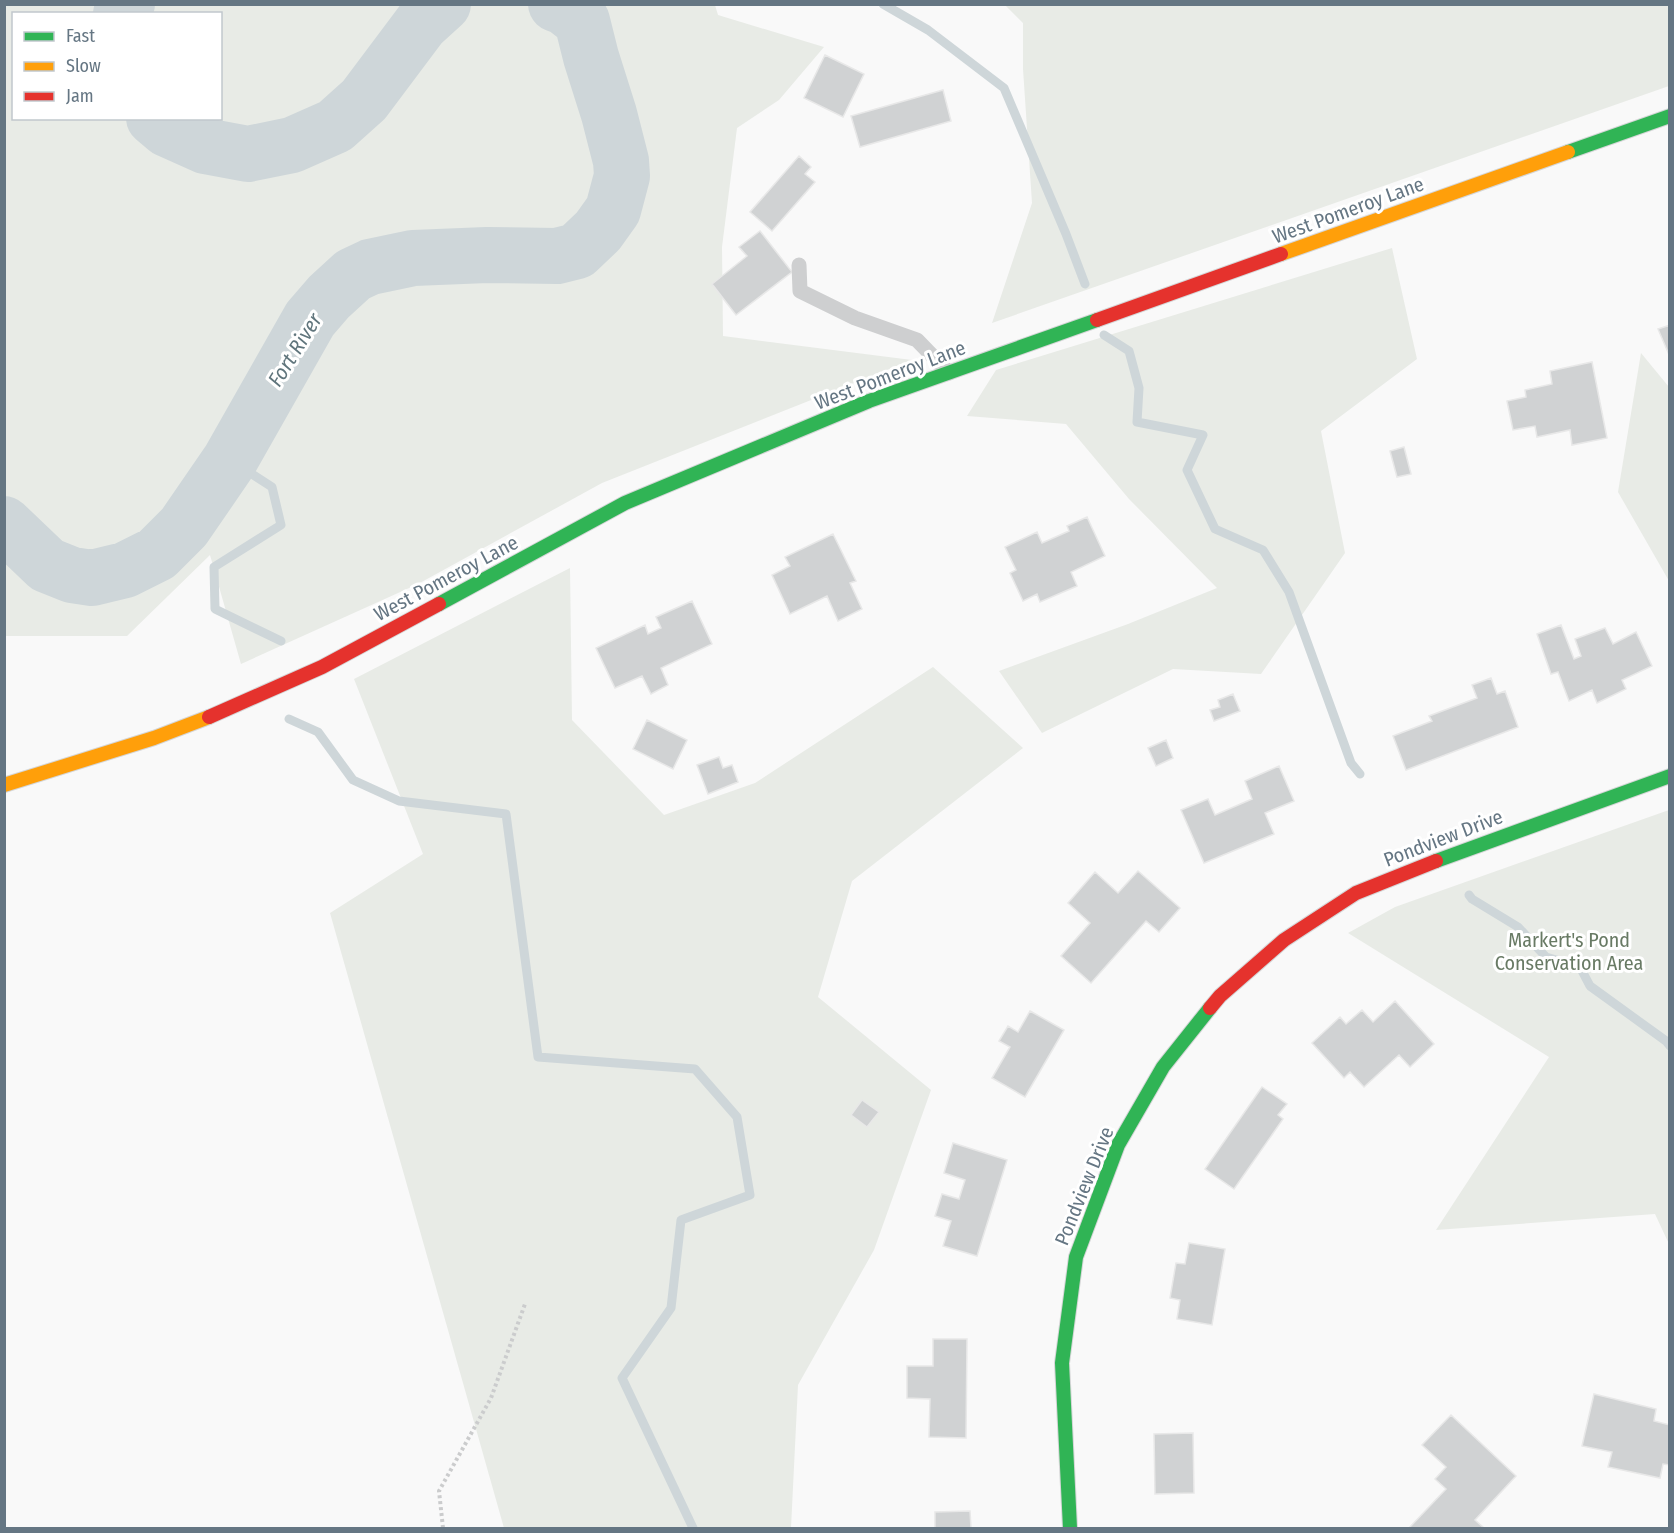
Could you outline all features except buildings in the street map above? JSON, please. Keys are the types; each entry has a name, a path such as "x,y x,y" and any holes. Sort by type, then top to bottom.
{"street":[{"name":"West Pomeroy Lane","path":"4,784 154,738 195,723 322,667 625,503 869,401 1670,116"},
{"name":"Pondview Drive","path":"1070,1528 1062,1363 1076,1257 1118,1145 1163,1067 1220,996 1284,940 1356,893 1450,855 1670,776"}],"lane":[{"path":"799,265 800,291 855,318 917,340 949,373"}],"path":[{"path":"443,1528 439,1491 490,1398 525,1304"}],"green space":[{"path":"4,5 715,5 718,15 824,47 779,100 737,128 722,247 723,336 912,360 602,483 418,584 241,664 210,555 127,636 5,636"},
{"path":"1005,5 1669,5 1669,86 992,323 1032,203 1023,69 1023,23"},
{"path":"1392,248 1417,359 1321,431 1345,553 1261,674 1173,669 1042,733 999,671 1128,624 1217,588 1129,499 1066,424 967,416 996,370"},
{"path":"1641,353 1669,387 1669,581 1618,492"},
{"path":"570,568 572,720 664,815 755,783 933,667 1023,748 852,881 818,997 931,1090 874,1250 798,1385 791,1528 504,1528 330,913 423,854 354,679"},
{"name":"Markert's Pond Conservation Area","path":"1669,810 1669,1244 1655,1214 1436,1230 1549,1057 1348,933 1395,907"}],"waterway":[{"name":"Fort River","path":"122,12 127,4"},
{"name":"Fort River","path":"156,120 167,129 205,146 248,154 292,145 335,126 364,100 421,24 443,4"},
{"name":"Fort River","path":"4,524 47,565 72,575 92,578 125,570 157,554 184,527 230,460 310,319 353,275 370,267 413,258 487,255 557,256 577,251 598,231 613,210 622,176 621,161 582,21 564,7 556,4"},
{"path":"883,4 928,30 1004,88 1085,284"},
{"path":"1104,335 1129,351 1139,388 1137,422 1203,435 1187,470 1215,529 1263,550 1289,592 1351,763 1360,774"},
{"path":"230,460 272,487 281,525 214,567 215,609 281,641"},
{"path":"289,719 318,732 353,780 399,801 506,814 538,1057 695,1069 737,1117 750,1195 681,1220 671,1308 622,1378 693,1528"},
{"path":"1469,895 1518,927 1546,957 1580,967 1590,986 1670,1046"}],"traffic: fast":[{"path":"1568,152 1670,116"},
{"path":"439,604 625,503 869,401 1097,320"},
{"path":"1436,861 1670,776"},
{"path":"1070,1528 1062,1363 1076,1257 1118,1145 1163,1067 1210,1008"}],"traffic: slow":[{"path":"1281,254 1568,152"},
{"path":"4,785 154,738 209,717"}],"traffic: jam":[{"path":"1097,320 1281,254"},
{"path":"209,717 322,667 439,604"},
{"path":"1210,1008 1220,996 1284,940 1356,893 1436,861"}]}
